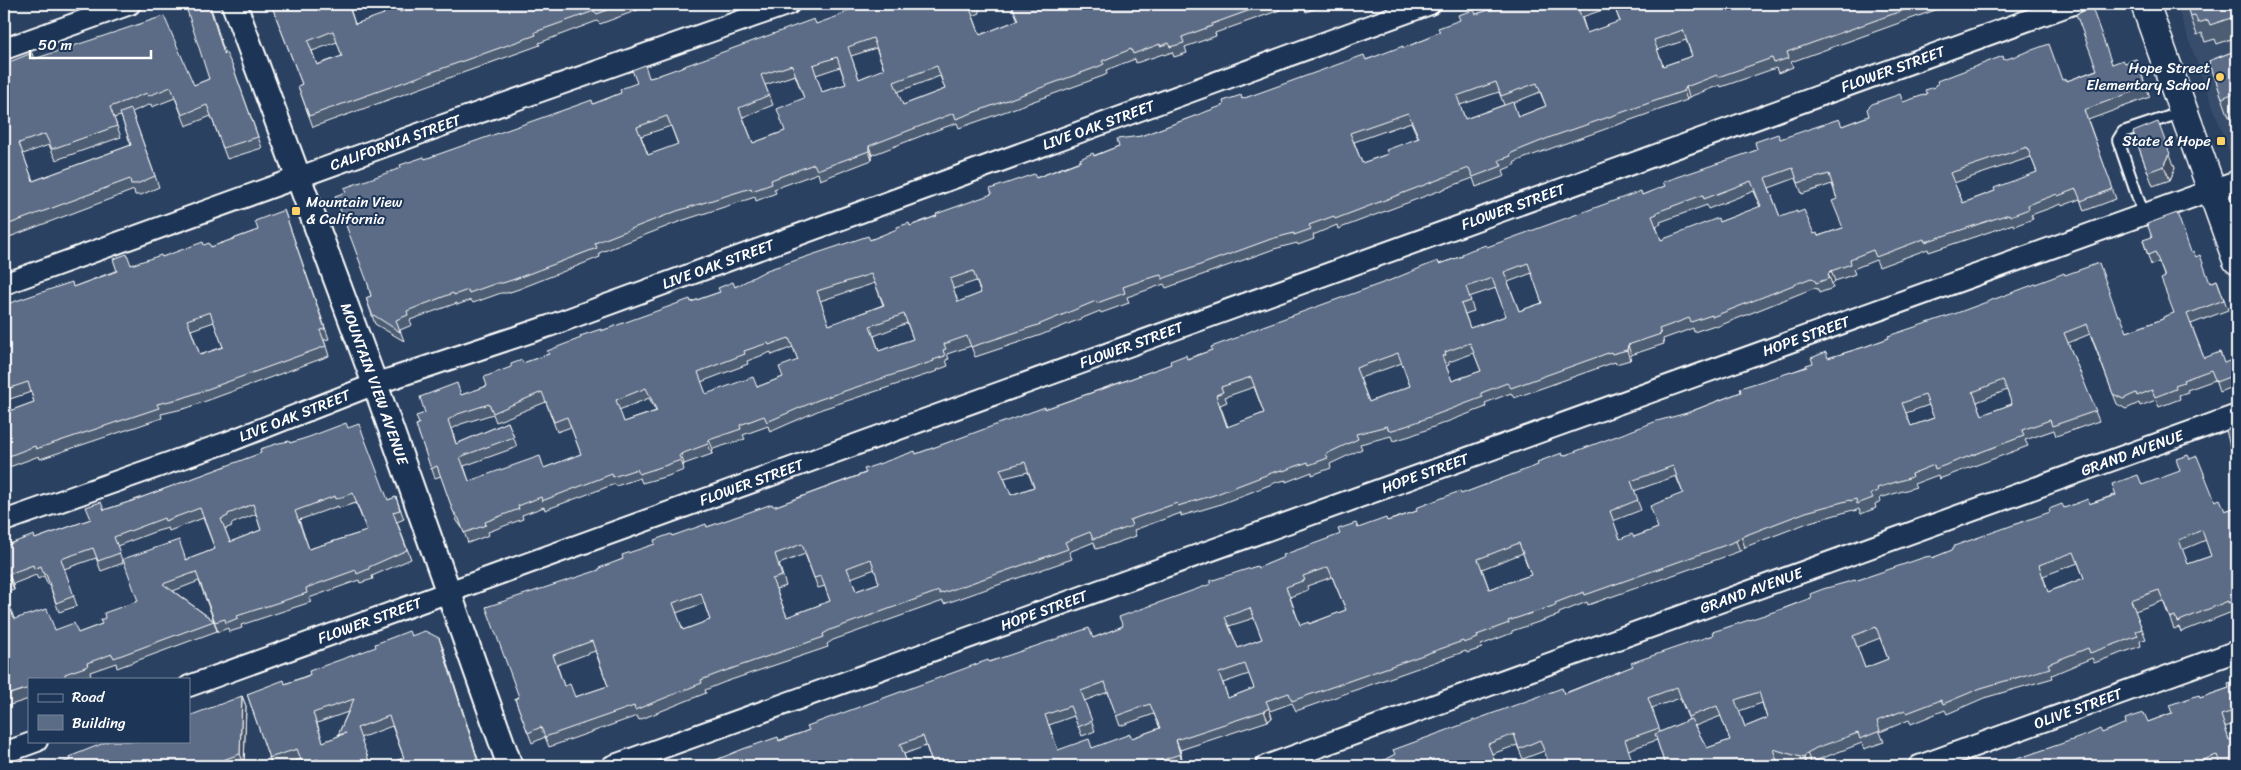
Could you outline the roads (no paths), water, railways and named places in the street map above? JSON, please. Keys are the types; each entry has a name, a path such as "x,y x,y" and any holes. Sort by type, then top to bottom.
{"main road":[{"path":"2145,4 2237,260"}],"street":[{"path":"4,49 130,4"},
{"name":"MOUNTAIN VIEW AVENUE","path":"234,4 375,384 510,766"},
{"name":"CALIFORNIA STREET","path":"4,284 299,177 789,4"},
{"name":"LIVE OAK STREET","path":"4,521 228,442 375,384 549,326 1430,4"},
{"name":"FLOWER STREET","path":"190,686 2074,4"},
{"name":"HOPE STREET","path":"612,766 2143,213 2237,181"},
{"name":"GRAND AVENUE","path":"1266,766 2237,415"},
{"name":"OLIVE STREET","path":"1919,766 2237,651"},
{"path":"4,753 33,742"}],"lane":[{"path":"2143,213 2118,140 2123,132 2184,112"}],"place":[{"name":"Hope Street Elementary School","path":"2220,77"},
{"name":"State & Hope","path":"2221,141"},
{"name":"Mountain View & California","path":"296,211"}]}
